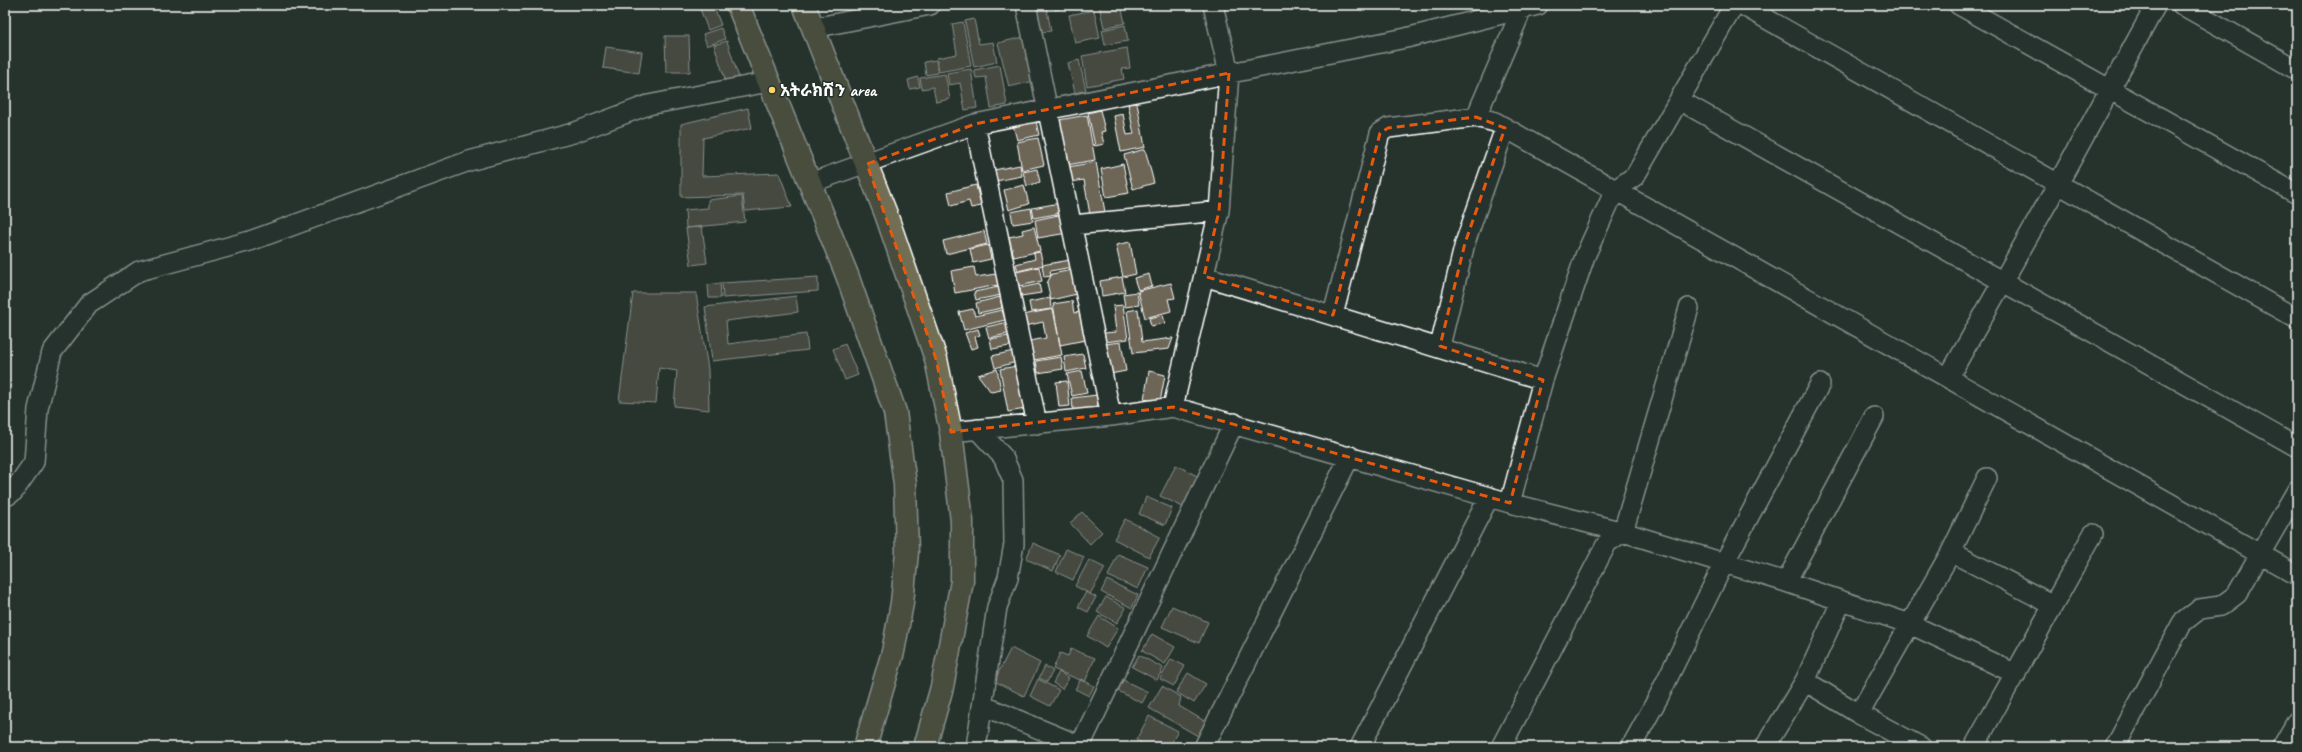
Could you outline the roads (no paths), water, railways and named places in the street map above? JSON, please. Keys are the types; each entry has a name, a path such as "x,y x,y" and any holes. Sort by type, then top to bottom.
{"main road":[{"path":"738,5 865,323 895,412 905,484 907,552 902,603 892,652 865,747"},
{"path":"804,5 886,214 936,359 951,432 962,521 962,581 942,687 925,747"}],"street":[{"path":"813,28 930,5"},
{"path":"1026,5 1049,108 1111,416"},
{"path":"1173,407 1220,211 1229,73 1214,5"},
{"path":"1510,503 1543,380 1585,256 1615,190 1635,176 1734,5"},
{"path":"1742,5 2297,319"},
{"path":"1959,5 2297,194"},
{"path":"1948,378 2058,184 2109,88 2156,5"},
{"path":"2182,5 2297,70"},
{"path":"810,183 867,164 975,124 1049,108 1406,38 1530,7"},
{"path":"1476,117 1530,7"},
{"path":"5,497 13,492 34,462 38,409 52,352 89,304 139,271 250,242 469,161 573,133 648,105 768,82"},
{"path":"1679,100 2297,447"},
{"path":"1333,315 1380,133 1388,128 1476,117 1495,122 2297,575"},
{"path":"975,124 1038,424"},
{"path":"1440,346 1465,243 1505,128"},
{"path":"1072,225 1220,211"},
{"path":"1204,276 1440,346 1543,380"},
{"path":"1501,747 1607,543 1623,532 1689,308"},
{"path":"1631,747 1658,698 1724,563 1820,384"},
{"path":"951,432 1111,416 1173,407 1350,456 1510,503 1623,532 1786,582 1841,602 1910,624 2016,674"},
{"path":"1786,582 1874,417"},
{"path":"984,706 1082,746 1234,423"},
{"path":"976,747 984,706 997,607 1008,578 1014,544 1014,480 1004,457 977,429"},
{"path":"1204,747 1350,456"},
{"path":"1860,714 1951,552 1987,478"},
{"path":"2122,744 2182,623 2200,608 2221,606 2237,594 2297,490"},
{"path":"1360,747 1489,497"},
{"path":"1977,746 2093,534"},
{"path":"1951,552 2053,605"},
{"path":"1765,747 1805,681 1841,602"},
{"path":"1805,681 1860,714 1921,747"},
{"path":"2282,747 2297,721"}],"place":[{"name":"አትራክሽን area","path":"772,90"}]}
